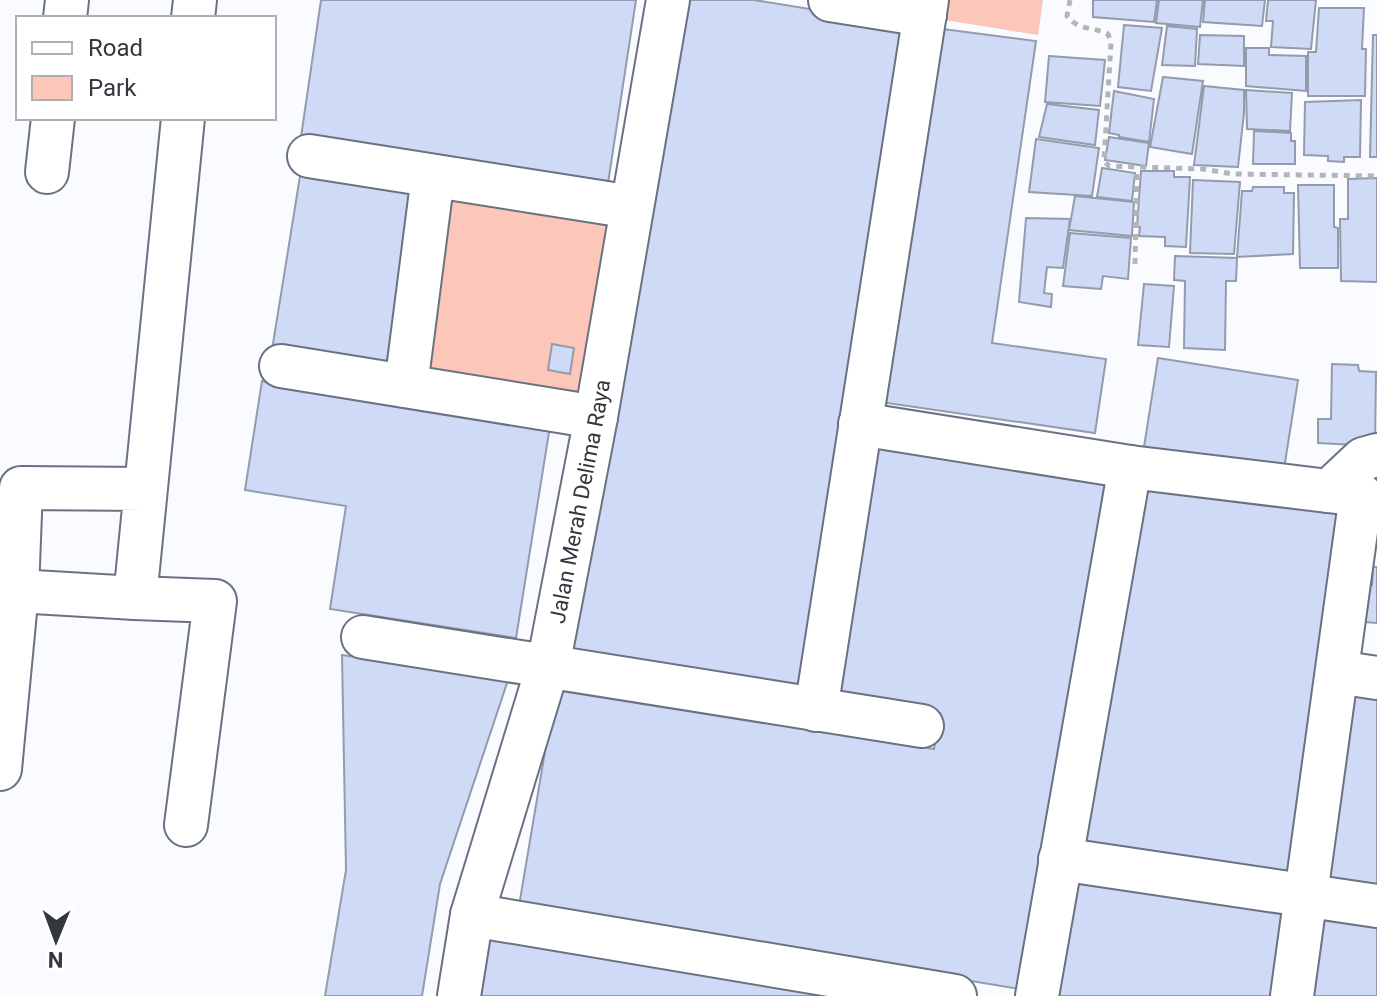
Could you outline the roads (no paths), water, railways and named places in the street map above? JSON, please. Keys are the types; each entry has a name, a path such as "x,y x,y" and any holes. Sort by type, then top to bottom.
{"street":[{"name":"Jalan Merah Delima Raya","path":"459,996 472,915 548,666 596,417 668,0"},
{"path":"816,710 926,8 830,0"},
{"path":"47,172 53,120"},
{"path":"135,598 183,120"},
{"path":"309,156 632,207"},
{"path":"406,386 433,176"},
{"path":"281,366 596,417"},
{"path":"860,424 1130,467 1361,495 1357,675 1306,895 1292,996"},
{"path":"1329,491 1363,459 1377,455"},
{"path":"1037,996 1130,467"},
{"path":"0,769 3,711 17,591 11,488 146,489"},
{"path":"17,591 215,601 186,825"},
{"path":"363,637 922,726"},
{"path":"1060,859 1377,906"},
{"path":"472,915 955,996"}]}
